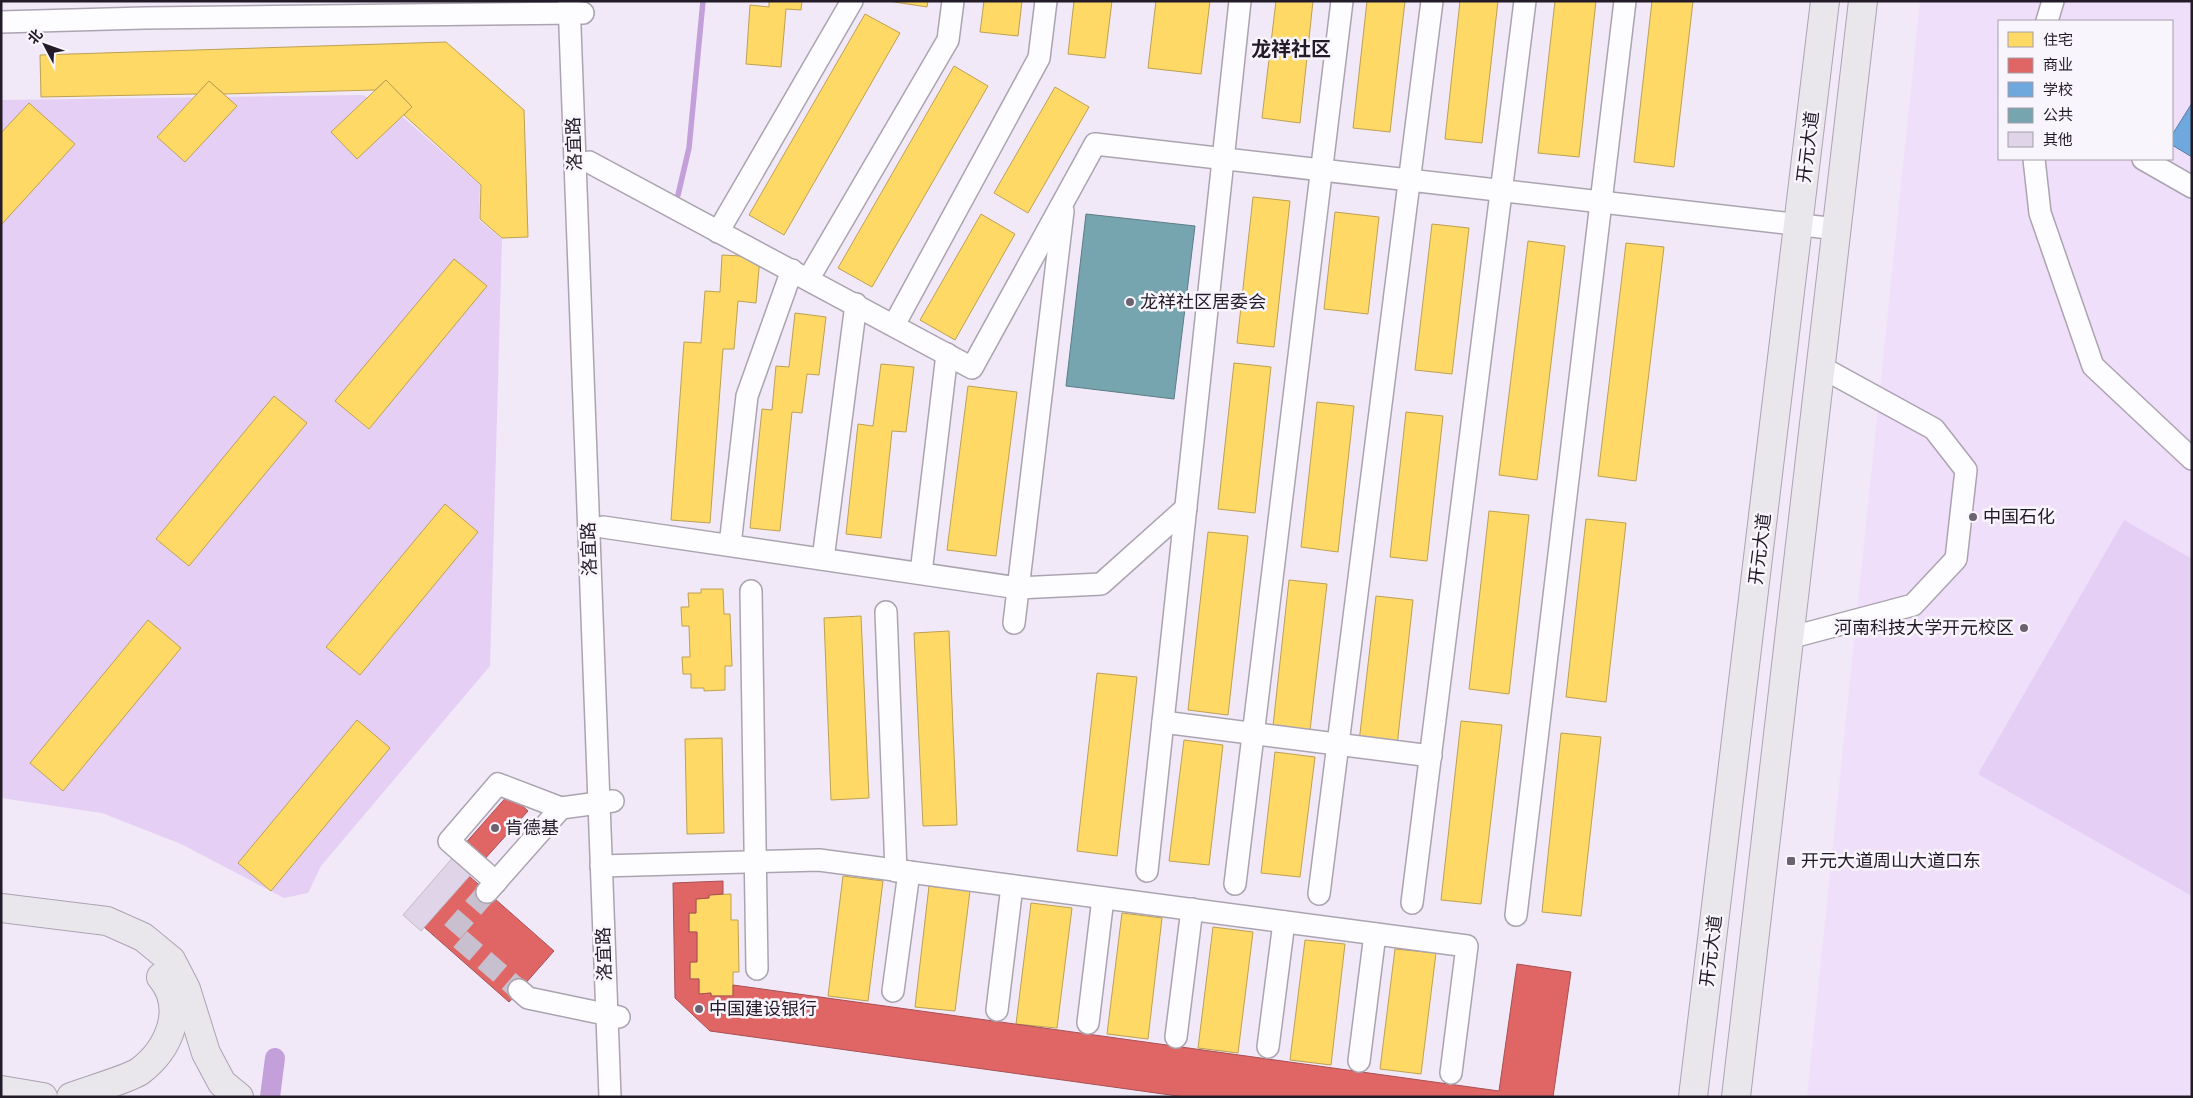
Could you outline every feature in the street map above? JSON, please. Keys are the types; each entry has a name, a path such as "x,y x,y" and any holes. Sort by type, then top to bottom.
{"main road":[{"name":"开元大道","path":"1693,1097 1825,1"},
{"path":"1736,1097 1863,1"},
{"path":"1,908 53,916 107,921 144,937 171,960 186,989 206,1053 222,1083 239,1097"},
{"path":"53,916 123,943 146,958 165,981 174,1003 172,1030 160,1051 139,1072 71,1097"},
{"path":"1,1090 44,1097"}],"street":[{"path":"718,232 852,1"},
{"path":"730,545 747,396 800,274 948,40 953,1"},
{"path":"894,326 1039,58 1046,1"},
{"path":"1147,871 1240,1"},
{"path":"1235,884 1342,1"},
{"path":"1319,894 1432,1"},
{"path":"1412,903 1525,1"},
{"path":"1516,915 1625,1"},
{"path":"2047,20 2053,1"},
{"path":"1,22 144,9 576,7"},
{"name":"洛宜路","path":"576,7 589,162 603,527 606,802"},
{"name":"洛宜路","path":"576,7 614,1015 624,1097"},
{"path":"589,162 972,368 1095,144 1837,229"},
{"path":"2034,160 2040,213 2093,366 2192,459"},
{"path":"2145,160 2192,187"},
{"path":"1014,623 1064,200"},
{"path":"823,559 856,304"},
{"path":"921,574 947,354"},
{"path":"1789,638 1913,605 1956,559 1966,470 1934,429 1821,367"},
{"path":"603,527 1018,588 1101,584 1186,508"},
{"path":"751,591 757,969"},
{"path":"886,612 902,871 893,992"},
{"path":"1163,722 1431,756"},
{"path":"562,808 492,887 449,841 498,784 562,808 606,802"},
{"path":"608,866 819,860 1467,946 1451,1073"},
{"path":"997,1010 1012,886"},
{"path":"1088,1023 1103,898"},
{"path":"1176,1037 1192,910"},
{"path":"1268,1047 1284,922"},
{"path":"1360,1061 1375,934"},
{"path":"519,990 528,998 614,1015"},
{"name":"洛宜路","path":"610,1097 614,1015"}],"shaded area":[{"name":"河南科技大学开元校区","path":"1920,1 2192,1 2192,1097 1807,1097"},
{"path":"363,95 404,118 480,185 479,220 502,239 490,666 321,866 308,893 284,898 181,844 102,813 1,798 1,100"},
{"path":"2124,520 2192,559 2192,896 1978,774"}],"building: 住宅":[{"path":"769,1 802,1 801,10 786,9 781,67 746,64 750,5 769,7"},
{"path":"888,1 928,1 927,7"},
{"path":"984,1 1022,1 1018,36 980,32"},
{"path":"1074,1 1112,1 1105,58 1068,54"},
{"path":"1156,1 1210,1 1201,74 1148,68"},
{"path":"1276,1 1313,1 1300,123 1262,118"},
{"path":"1367,1 1405,1 1390,132 1353,128"},
{"path":"1460,1 1498,1 1482,143 1445,139"},
{"path":"1555,1 1596,1 1579,157 1538,153"},
{"path":"1652,1 1693,1 1674,167 1634,162"},
{"path":"865,14 900,33 784,235 749,215"},
{"path":"446,42 524,110 528,237 502,238 480,219 481,185 404,115 412,107 386,80 375,90 224,94 209,81 197,94 41,97 40,55"},
{"path":"954,66 988,86 872,287 838,268"},
{"path":"386,80 412,107 357,159 331,132"},
{"path":"209,81 237,106 185,162 157,137"},
{"path":"1055,87 1089,107 1028,213 994,193"},
{"path":"29,103 75,144 1,225 1,133"},
{"path":"1253,197 1290,201 1274,347 1237,343"},
{"path":"1335,212 1379,217 1368,314 1324,309"},
{"path":"981,214 1015,234 955,340 920,320"},
{"path":"1432,224 1469,228 1452,374 1415,370"},
{"path":"1528,241 1565,246 1537,480 1499,475"},
{"path":"1626,243 1664,247 1636,481 1598,476"},
{"path":"722,255 760,257 756,303 738,301 734,349 723,349 710,523 671,520 684,342 701,343 705,291 720,292"},
{"path":"454,259 487,286 369,429 335,401"},
{"path":"795,313 826,317 819,375 807,374 802,413 792,412 780,531 750,528 762,409 772,410 776,366 789,367"},
{"path":"1234,363 1271,367 1255,513 1218,509"},
{"path":"881,364 914,367 906,432 892,431 881,538 846,534 858,424 873,426"},
{"path":"968,386 1017,392 996,556 947,550"},
{"path":"274,396 307,423 189,566 156,539"},
{"path":"1317,402 1354,406 1338,552 1301,547"},
{"path":"1406,412 1443,416 1427,561 1390,557"},
{"path":"445,504 478,532 360,675 326,647"},
{"path":"1489,511 1529,515 1509,694 1469,689"},
{"path":"1586,519 1626,523 1606,702 1566,697"},
{"path":"1208,532 1248,536 1228,715 1188,710"},
{"path":"1289,580 1327,584 1310,730 1273,726"},
{"path":"701,589 723,589 724,614 730,614 732,666 725,666 725,690 704,691 704,688 691,688 691,674 683,674 682,657 690,657 689,626 682,626 681,607 689,607 688,593 701,593"},
{"path":"1376,596 1413,600 1397,746 1359,742"},
{"path":"861,616 869,798 831,800 824,618"},
{"path":"148,620 181,648 63,791 30,763"},
{"path":"949,631 957,825 923,826 914,633"},
{"path":"1097,673 1137,677 1117,856 1077,851"},
{"path":"357,720 390,748 271,891 238,863"},
{"path":"1461,721 1502,725 1481,904 1441,900"},
{"path":"1561,733 1601,737 1581,916 1542,912"},
{"path":"722,738 724,833 687,834 685,739"},
{"path":"1184,740 1223,745 1209,865 1169,861"},
{"path":"1275,752 1315,757 1300,877 1261,873"},
{"path":"843,876 883,881 868,1001 828,996"},
{"path":"929,886 970,891 955,1011 915,1007"},
{"path":"731,894 731,920 738,920 739,972 733,972 733,996 711,996 711,993 699,994 699,979 690,979 690,962 697,962 697,932 689,932 689,913 696,913 696,899 709,898 709,895"},
{"path":"1031,903 1072,908 1057,1028 1016,1024"},
{"path":"1122,913 1162,918 1148,1039 1107,1034"},
{"path":"1213,927 1253,932 1238,1053 1198,1048"},
{"path":"1305,940 1345,944 1331,1065 1290,1060"},
{"path":"1395,949 1436,953 1421,1074 1380,1069"}],"building: 商业":[{"name":"肯德基","path":"509,794 528,811 482,862 463,846"},
{"path":"469,876 554,951 509,1002 424,927"},
{"path":"723,881 723,894 709,895 709,898 696,899 696,913 689,913 689,932 697,932 697,962 690,962 690,979 699,979 699,994 711,993 711,996 733,996 733,985 1499,1091 1517,964 1571,972 1553,1097 1185,1097 710,1031 675,998 673,883"}],"building: 学校":[{"path":"2192,103 2192,157 2173,146 2173,133"}],"building: 公共":[{"path":"1086,214 1195,226 1174,399 1066,386"}],"building: 其他":[{"path":"455,855 474,871 421,931 403,915"}],"waterway":[{"path":"678,195 689,148 703,1"},
{"path":"270,1097 275,1058"}],"tunnel":[{"path":"487,892 452,932 519,990"}],"place":[{"name":"龙祥社区居委会","path":"1130,302"},
{"name":"中国石化","path":"1973,517"},
{"name":"河南科技大学开元校区","path":"2024,628"},
{"name":"肯德基","path":"495,828"},
{"name":"开元大道周山大道口东","path":"1791,861"},
{"name":"中国建设银行","path":"699,1009"}],"district":[{"name":"龙祥社区","path":"1291,49"}]}
